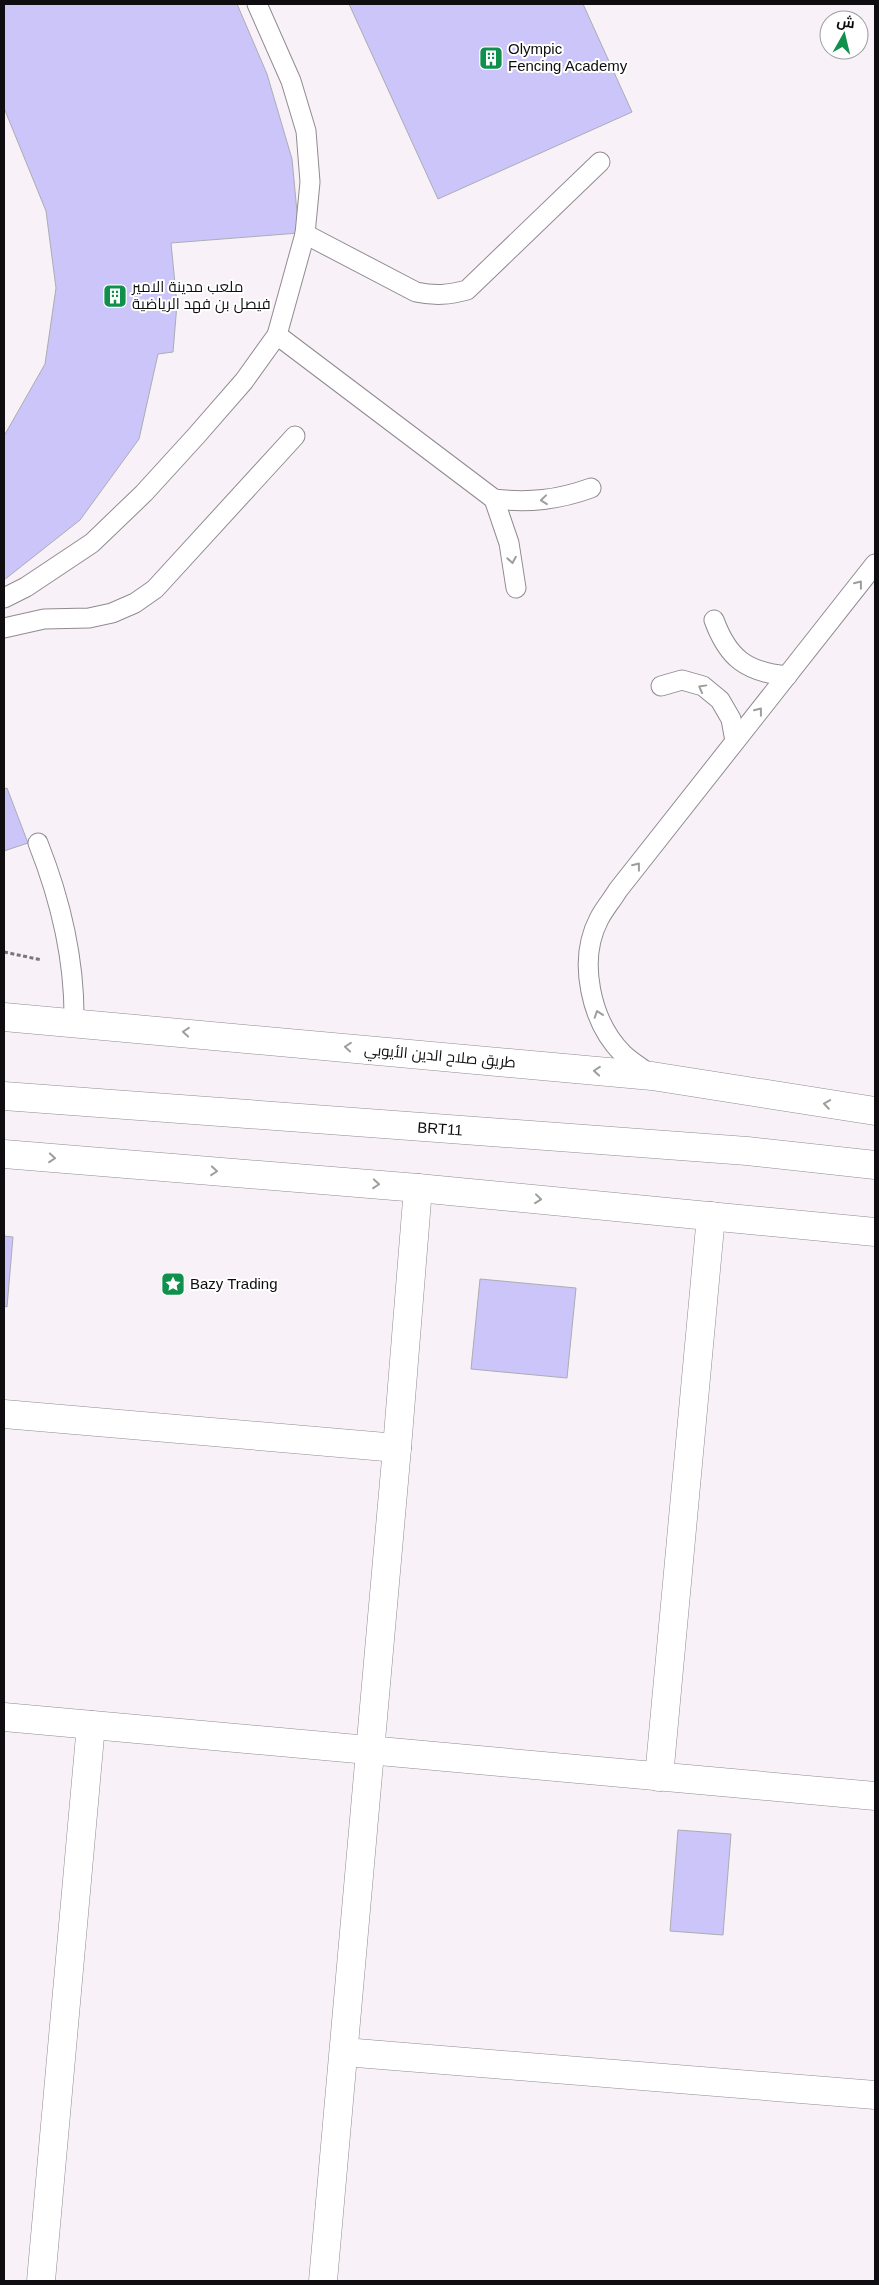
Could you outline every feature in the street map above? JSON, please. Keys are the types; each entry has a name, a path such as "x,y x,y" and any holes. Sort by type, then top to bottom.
{"street":[{"name":"طريق صلاح الدين الأيوبي","path":"4,1016 652,1076 875,1111"},
{"name":"BRT11","path":"4,1096 747,1151 875,1165"},
{"path":"4,1154 418,1188 875,1232"},
{"path":"324,2281 418,1188"},
{"path":"659,1777 710,1216"},
{"path":"4,1414 397,1448"},
{"path":"4,1718 875,1796"},
{"path":"41,2281 91,1725"},
{"path":"344,2052 875,2095"}],"lane":[{"path":"4,598 26,587 92,543 105,531 196,436 244,382 277,335 305,234 310,182 306,131 291,81 257,4"},
{"path":"305,234 408,289 433,296 451,295 467,290 600,162"},
{"path":"277,335 494,499 519,502 543,501 568,496 591,488"},
{"path":"4,628 44,619 89,618 112,613 135,603 155,589 295,436"},
{"path":"494,499 509,543 516,588"},
{"path":"652,1076 623,1054 602,1025 590,991 589,955 598,920 618,890 875,564"},
{"path":"714,620 721,638 732,655 748,667 767,674 787,676"},
{"path":"662,686 682,680 703,686 720,700 728,713 735,741"},
{"path":"38,843 54,884 66,925 72,969 74,1022"}],"path":[{"path":"4,952 72,969"}],"building":[{"name":"ملعب مدينة الامير فيصل بن فهد الرياضية","path":"4,4 237,4 267,74 292,159 299,233 171,243 177,304 173,352 158,354 139,439 80,520 4,580 4,436 45,364 56,288 46,211 4,108"},
{"name":"Olympic Fencing Academy","path":"349,4 583,4 632,112 438,199"},
{"path":"7,788 28,843 4,851 4,789"},
{"path":"4,1236 13,1237 7,1307 4,1306"},
{"path":"480,1279 576,1288 567,1378 471,1369"},
{"path":"678,1830 731,1834 723,1935 670,1931"}],"place":[{"name":"Olympic Fencing Academy","path":"491,58"},
{"name":"ملعب مدينة الامير فيصل بن فهد الرياضية","path":"115,296"},
{"name":"Bazy Trading","path":"173,1284"}]}
